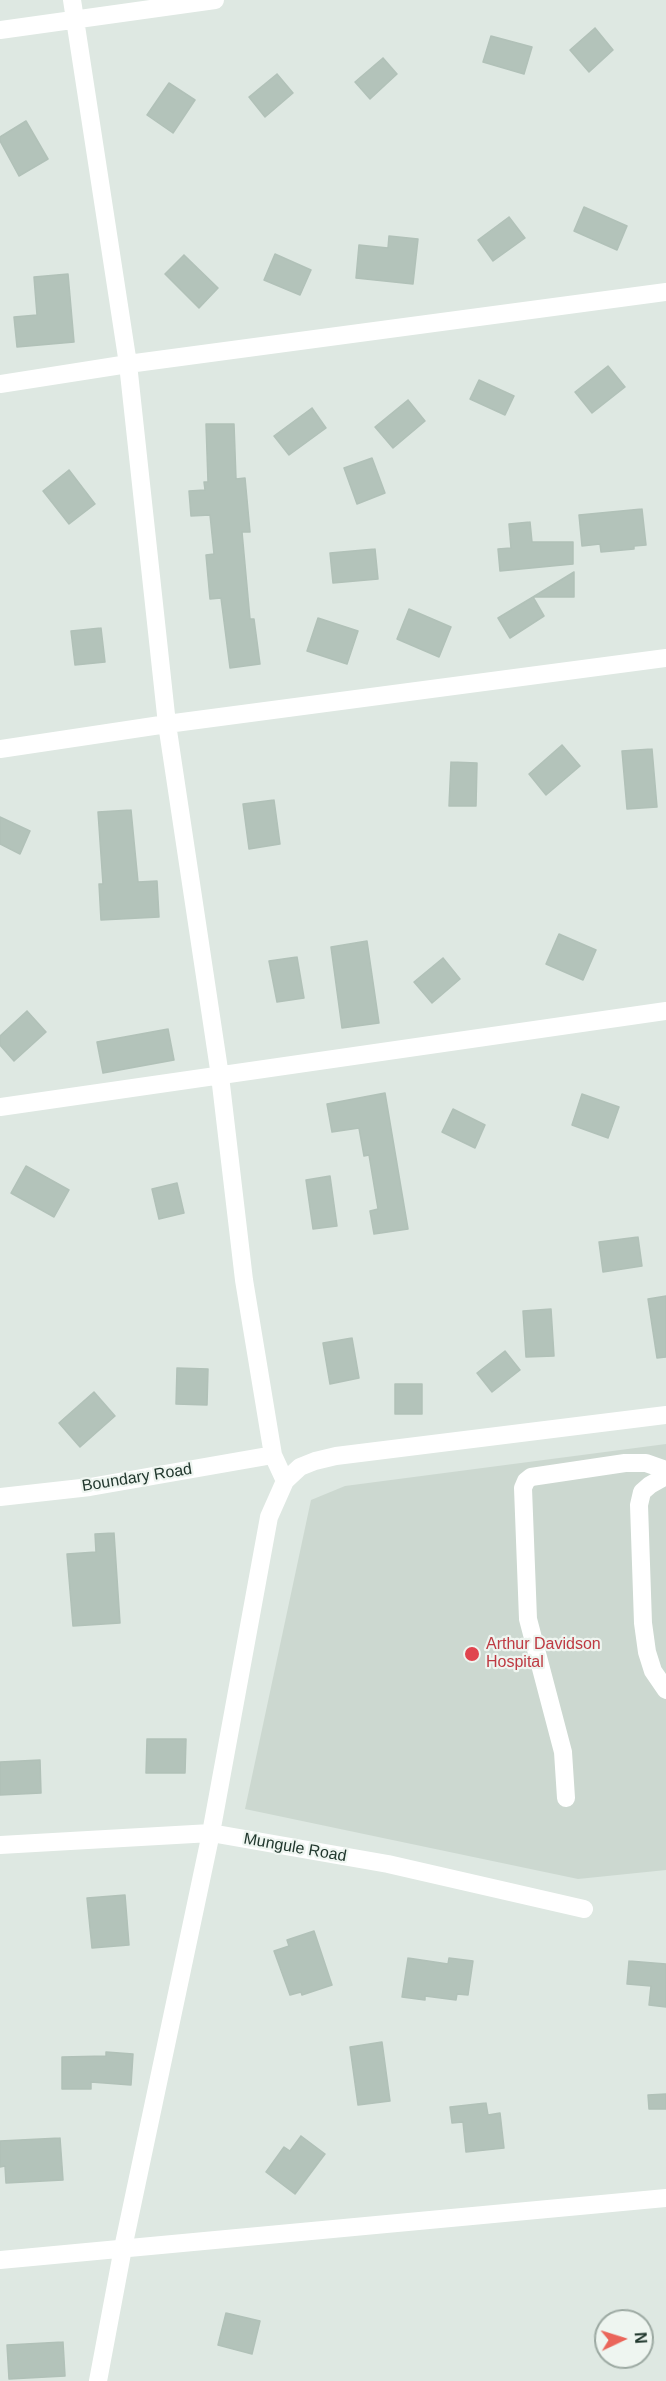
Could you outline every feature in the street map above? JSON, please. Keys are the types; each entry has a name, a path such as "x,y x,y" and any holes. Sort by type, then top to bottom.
{"street":[{"path":"72,0 128,364 167,724 220,1076 244,1280 273,1455 285,1481"},
{"path":"0,30 215,0"},
{"path":"0,384 128,364 666,292"},
{"path":"0,748 666,658"},
{"path":"0,1107 666,1011"},
{"path":"98,2381 123,2248 211,1833 269,1517 285,1481 300,1467 336,1456 666,1415"},
{"name":"Boundary Road","path":"0,1497 90,1486 273,1455"},
{"path":"566,1798 563,1752 528,1619 523,1488 531,1477 625,1463 646,1463 666,1470"},
{"path":"666,1476 642,1492 639,1505 646,1652 653,1671 666,1690"},
{"name":"Mungule Road","path":"0,1845 211,1833 388,1864 584,1909"},
{"path":"0,2260 666,2198"}],"shaded area":[{"name":"Arthur Davidson Hospital","path":"666,1444 666,1870 578,1879 245,1809 311,1500 345,1486"}],"building":[{"path":"595,28 613,50 589,72 570,50"},
{"path":"491,36 532,47 524,74 483,62"},
{"path":"383,58 397,74 370,99 355,82"},
{"path":"277,74 293,93 265,117 249,97"},
{"path":"169,83 195,100 173,133 147,115"},
{"path":"26,121 48,159 19,176 0,137"},
{"path":"584,207 627,226 617,250 574,231"},
{"path":"509,217 525,238 493,261 478,240"},
{"path":"389,236 418,239 413,284 356,278 359,245 388,248"},
{"path":"275,254 311,270 300,295 264,280"},
{"path":"184,255 218,288 199,308 165,274"},
{"path":"68,274 74,342 17,347 14,317 37,315 34,277"},
{"path":"608,366 625,387 592,413 575,392"},
{"path":"479,380 514,396 505,415 470,399"},
{"path":"408,400 425,421 393,448 375,427"},
{"path":"312,408 326,428 289,455 274,436"},
{"path":"206,424 234,424 236,479 245,478 250,532 242,532 250,619 254,619 260,664 230,668 221,598 210,599 206,555 214,554 210,515 191,516 189,491 205,490 204,482 208,482"},
{"path":"372,458 385,493 357,504 344,468"},
{"path":"69,470 95,504 69,524 43,491"},
{"path":"642,509 646,545 634,546 634,549 601,552 600,544 582,546 579,515"},
{"path":"530,522 532,542 573,542 573,564 500,571 498,549 511,548 509,524"},
{"path":"375,549 378,579 333,583 330,553"},
{"path":"574,572 574,597 533,597"},
{"path":"533,597 544,616 510,638 498,618"},
{"path":"409,609 451,627 439,657 397,639"},
{"path":"318,618 358,631 347,664 307,651"},
{"path":"101,628 105,662 75,665 71,631"},
{"path":"562,745 580,766 546,795 529,774"},
{"path":"652,749 657,807 627,809 622,751"},
{"path":"451,762 477,763 476,806 449,806"},
{"path":"274,800 280,844 249,849 243,804"},
{"path":"131,810 138,882 157,881 159,917 101,920 99,884 103,884 98,812"},
{"path":"0,817 30,831 20,854 0,844"},
{"path":"559,934 596,950 583,980 546,964"},
{"path":"367,941 379,1023 342,1028 331,947"},
{"path":"297,957 304,998 277,1002 269,961"},
{"path":"443,958 460,979 432,1003 414,982"},
{"path":"27,1011 46,1032 14,1061 0,1045 0,1036"},
{"path":"168,1029 174,1060 103,1073 97,1042"},
{"path":"385,1093 408,1229 374,1234 370,1211 378,1209 369,1155 364,1156 359,1128 332,1132 327,1104"},
{"path":"582,1094 619,1107 608,1138 572,1125"},
{"path":"453,1109 485,1125 475,1148 442,1132"},
{"path":"26,1166 69,1190 54,1217 11,1193"},
{"path":"330,1176 337,1226 313,1229 306,1180"},
{"path":"177,1183 184,1213 159,1219 152,1189"},
{"path":"638,1237 642,1266 603,1272 599,1242"},
{"path":"666,1296 666,1357 657,1358 648,1299"},
{"path":"551,1309 554,1356 526,1357 523,1311"},
{"path":"352,1338 359,1378 330,1384 323,1343"},
{"path":"505,1351 520,1370 492,1392 477,1373"},
{"path":"177,1368 208,1369 207,1405 176,1404"},
{"path":"395,1384 422,1384 422,1414 395,1414"},
{"path":"94,1392 115,1416 80,1447 59,1423"},
{"path":"114,1533 120,1623 73,1626 67,1554 96,1552 95,1534"},
{"path":"147,1739 186,1739 185,1773 146,1773"},
{"path":"40,1760 41,1793 0,1795 0,1762"},
{"path":"125,1895 129,1945 92,1948 87,1898"},
{"path":"314,1931 332,1985 302,1995 301,1992 290,1995 274,1951 289,1946 287,1940"},
{"path":"408,1958 448,1964 449,1958 473,1961 468,1995 457,1994 456,2000 425,1996 425,2000 402,1997"},
{"path":"629,1961 666,1964 666,2007 649,2005 651,1986 627,1984"},
{"path":"382,2042 390,2101 358,2105 350,2047"},
{"path":"106,2052 133,2054 131,2085 91,2082 91,2089 62,2089 62,2057 106,2056"},
{"path":"666,2094 666,2109 649,2109 648,2095"},
{"path":"486,2103 488,2115 500,2113 504,2148 466,2152 463,2122 452,2123 450,2107"},
{"path":"301,2136 325,2154 295,2194 266,2172 284,2147 290,2151"},
{"path":"60,2138 63,2180 6,2183 5,2166 0,2167 0,2141"},
{"path":"226,2313 260,2321 252,2354 218,2345"},
{"path":"63,2342 65,2376 9,2379 7,2345"}],"place":[{"name":"Arthur Davidson Hospital","path":"472,1654"}]}
